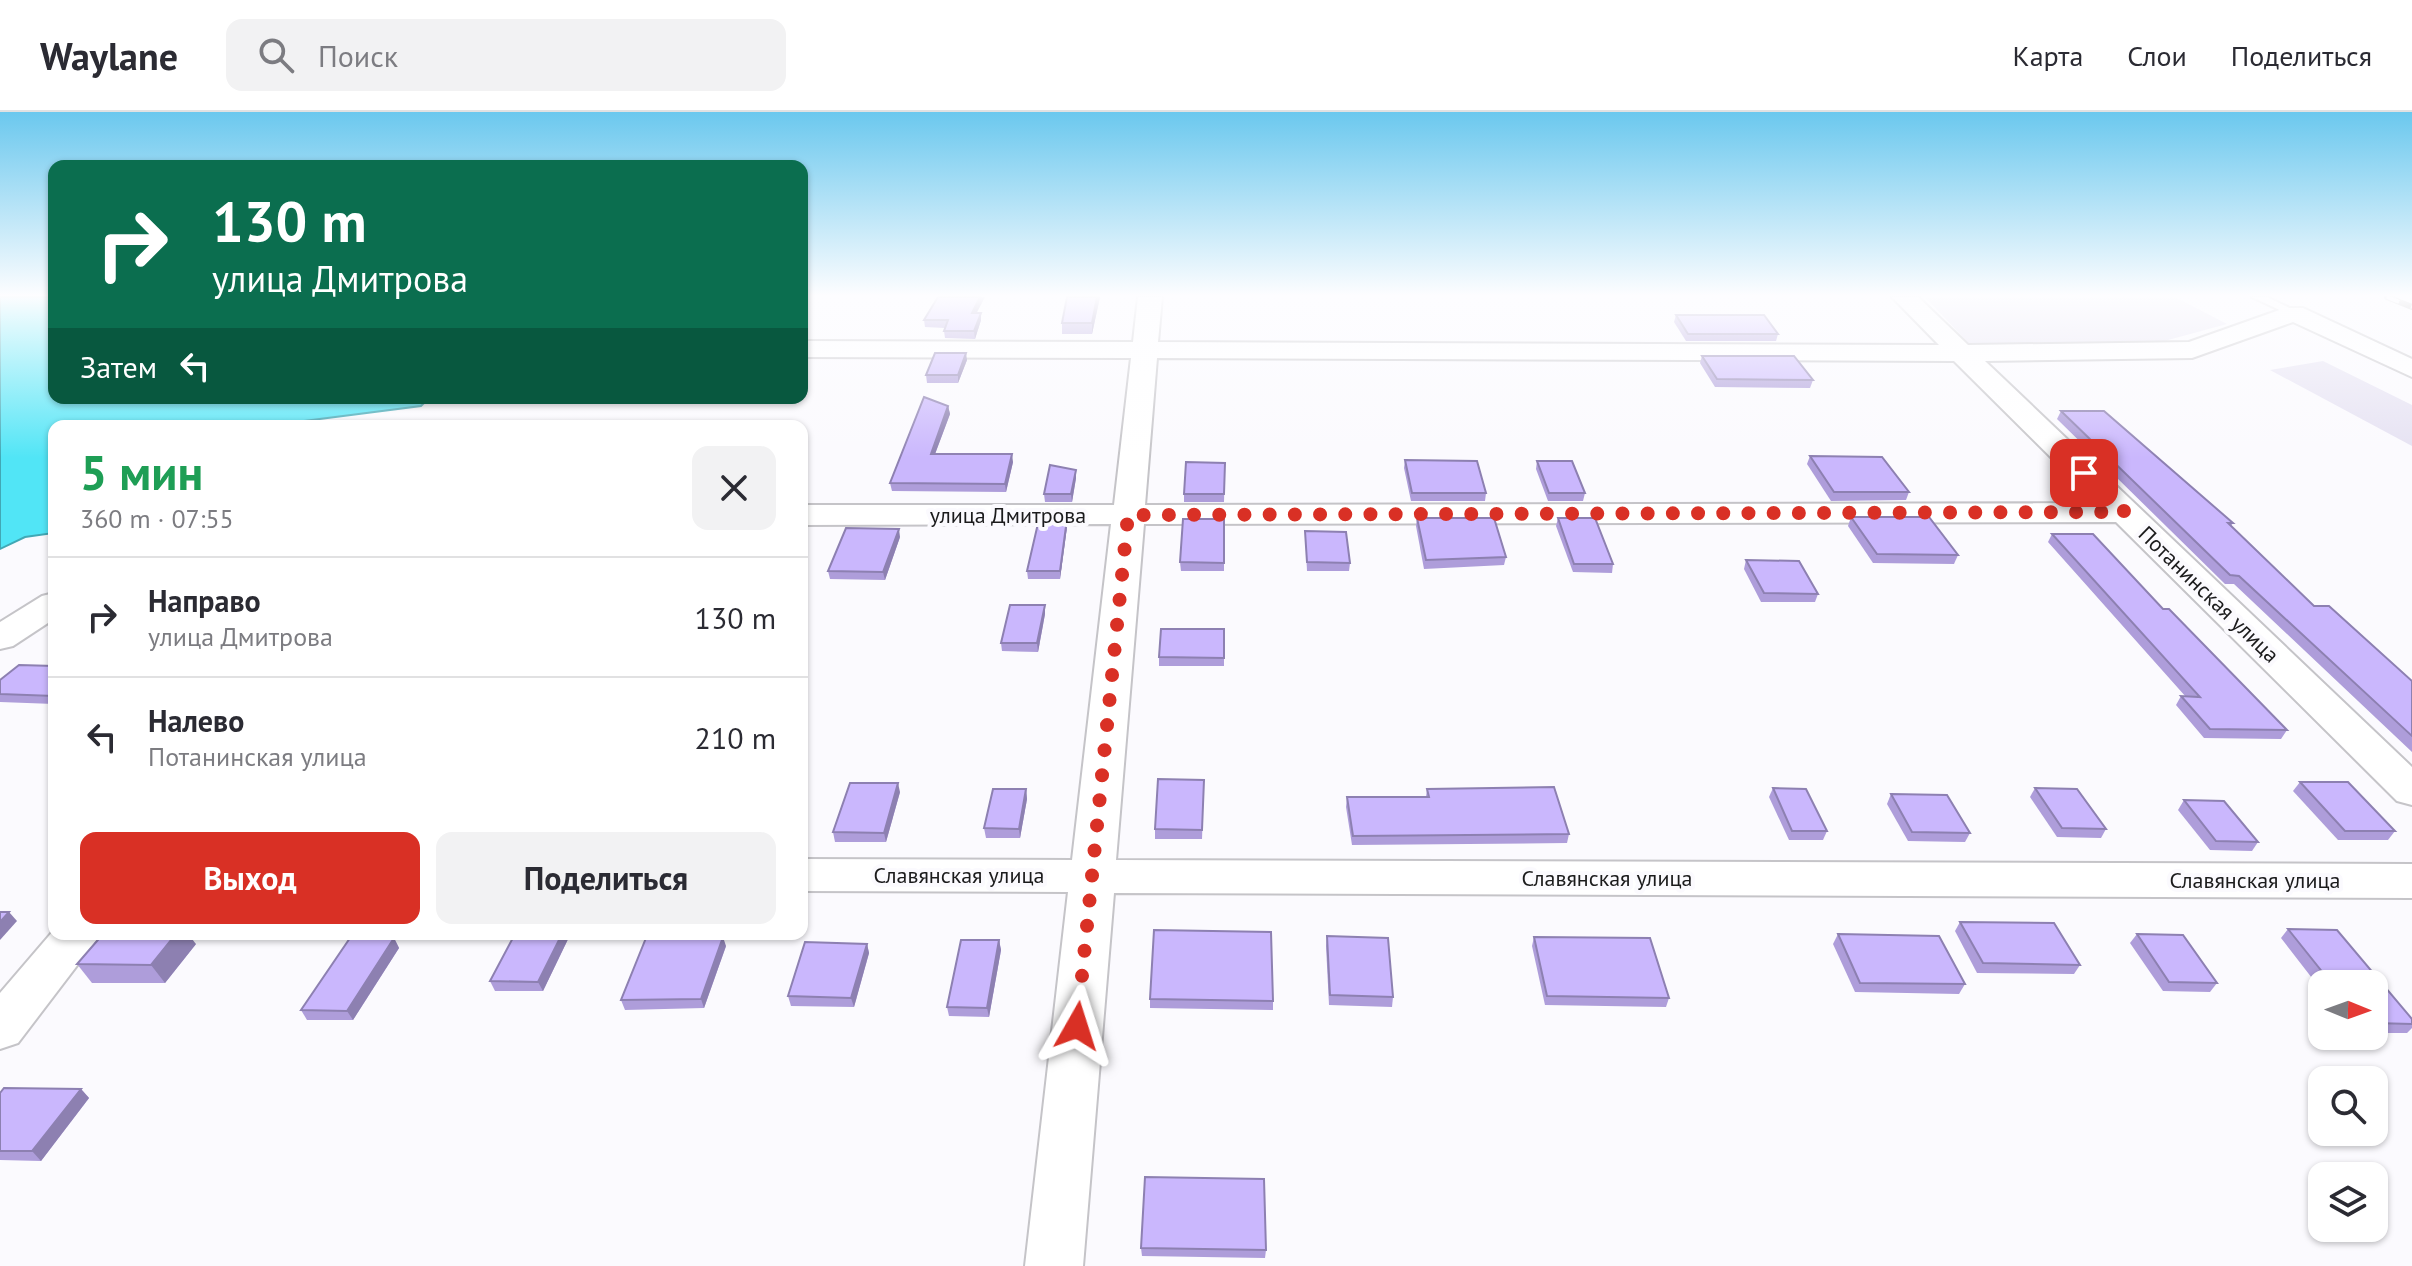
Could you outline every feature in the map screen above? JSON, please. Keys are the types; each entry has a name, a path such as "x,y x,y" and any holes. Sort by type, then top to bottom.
{"street":[{"path":"1120,351 2127,351"},
{"path":"1054,1266 1145,351"},
{"name":"Потанинская улица","path":"1960,351 2412,791"},
{"path":"2374,351 2412,369"},
{"name":"улица Дмитрова","path":"808,515 2125,512"},
{"path":"0,638 48,607"},
{"name":"Славянская улица","path":"808,875 2412,881"},
{"path":"0,1028 73,940"}],"shaded area":[{"path":"2323,361 2412,405 2412,446 2270,370"}],"water":[{"path":"0,351 48,351 48,404 423,404 312,420 48,420 48,534 25,537 0,549"}],"building":[{"path":"935,353 966,353 958,375 926,375"},
{"path":"1702,356 1794,356 1813,380 1717,379"},
{"path":"924,397 948,406 931,454 1012,454 1005,484 890,483"},
{"path":"2061,411 2104,411 2233,523 2228,523 2314,606 2329,606 2412,681 2412,736 2239,576 2230,575"},
{"path":"1810,456 1882,457 1909,492 1834,492"},
{"path":"1405,460 1477,461 1486,493 1412,493"},
{"path":"1537,461 1572,461 1585,493 1549,493"},
{"path":"1186,462 1225,463 1224,494 1184,494"},
{"path":"1050,465 1076,470 1071,494 1044,494"},
{"path":"1851,517 1929,517 1958,555 1877,554"},
{"path":"1417,518 1494,518 1506,557 1426,560"},
{"path":"1558,518 1595,518 1613,564 1574,564"},
{"path":"1039,519 1067,519 1060,571 1027,571"},
{"path":"1183,519 1224,519 1224,563 1180,562"},
{"path":"846,528 899,529 883,572 828,571"},
{"path":"1305,531 1346,532 1350,563 1307,562"},
{"path":"2052,534 2093,534 2163,609 2169,609 2287,730 2210,729 2181,696 2200,697"},
{"path":"1746,560 1799,561 1818,594 1764,593"},
{"path":"1010,605 1045,605 1037,643 1001,643"},
{"path":"1161,629 1224,629 1224,658 1159,657"},
{"path":"19,665 48,666 48,696 0,694 0,680"},
{"path":"1158,779 1204,780 1202,830 1155,829"},
{"path":"2300,782 2348,782 2395,831 2345,831"},
{"path":"850,783 898,783 884,833 833,832"},
{"path":"1554,787 1569,834 1353,836 1347,797 1429,797 1427,789"},
{"path":"1773,788 1806,789 1827,831 1792,831"},
{"path":"2035,788 2077,789 2106,829 2062,828"},
{"path":"993,789 1026,789 1019,829 984,828"},
{"path":"1891,794 1947,795 1970,833 1912,832"},
{"path":"2184,800 2224,801 2258,842 2216,841"},
{"path":"0,912 9,912 0,922"},
{"path":"1960,922 2054,923 2080,965 1983,963"},
{"path":"2288,929 2337,930 2371,970 2321,970"},
{"path":"1154,930 1271,932 1273,1001 1150,999"},
{"path":"1838,934 1939,936 1965,984 1860,983"},
{"path":"2137,934 2183,935 2217,983 2169,982"},
{"path":"1327,936 1388,938 1393,997 1330,995"},
{"path":"1534,937 1650,938 1669,998 1547,996"},
{"path":"98,940 171,940 151,965 77,964"},
{"path":"349,940 393,940 347,1011 301,1010"},
{"path":"512,940 559,940 538,982 490,981"},
{"path":"645,940 722,940 701,999 621,1000"},
{"path":"961,940 999,940 987,1008 947,1007"},
{"path":"805,942 867,944 851,998 788,996"},
{"path":"2388,991 2412,1019 2412,1024 2388,1023"},
{"path":"4,1088 81,1089 32,1151 0,1151 0,1093"},
{"path":"1145,1177 1264,1179 1266,1250 1141,1248"}],"route":[{"path":"1077,1026 1128,515 2125,512 2084,473"}]}
